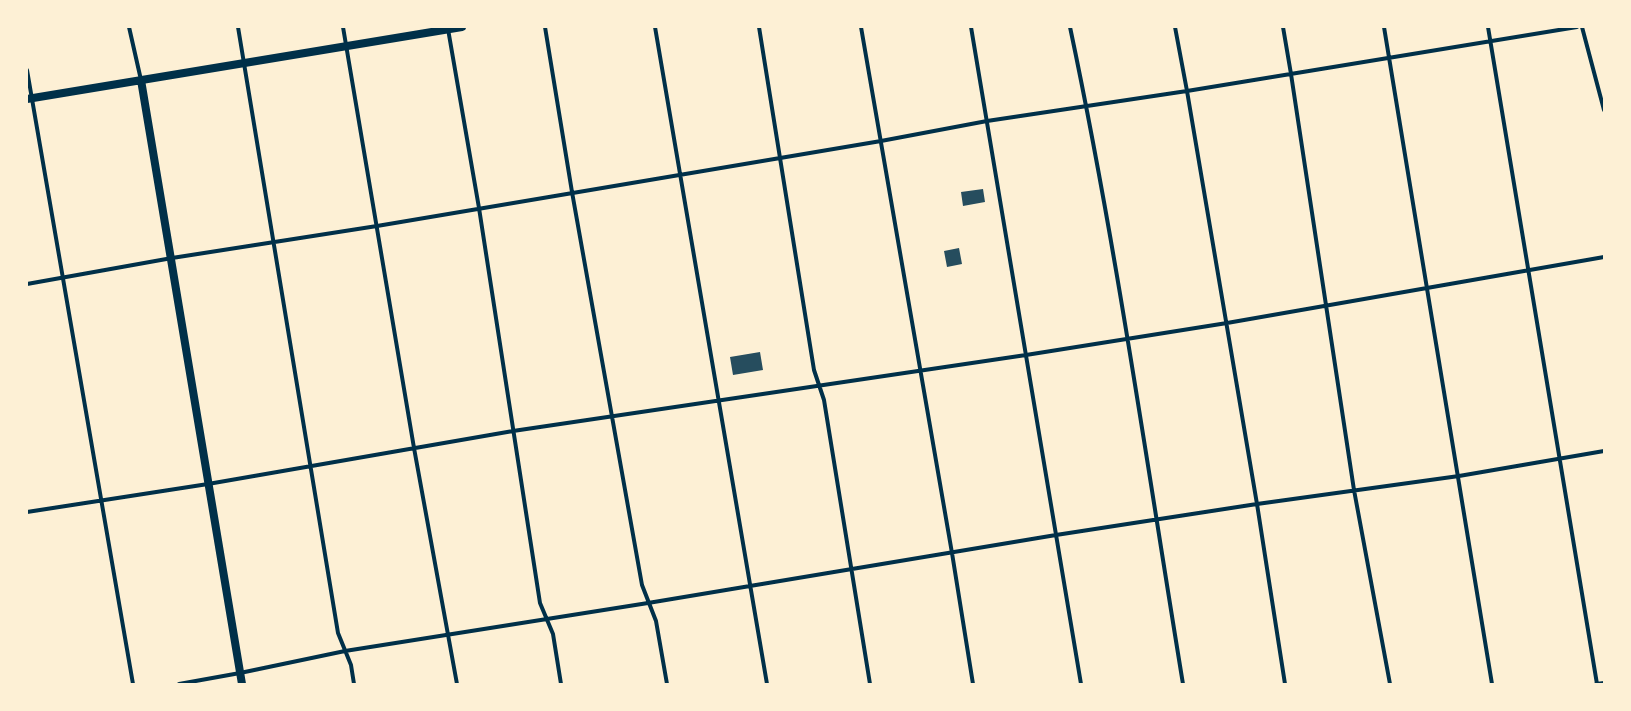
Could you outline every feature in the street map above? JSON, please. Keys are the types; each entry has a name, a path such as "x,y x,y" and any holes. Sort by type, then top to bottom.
{"main road":[{"path":"30,99 346,47 448,28 462,27"},
{"path":"141,80 172,258 242,684"}],"street":[{"path":"130,27 141,80"},
{"path":"238,27 338,633 350,665 354,684"},
{"path":"343,27 414,448 457,684"},
{"path":"545,27 572,192 642,585 656,621 667,684"},
{"path":"656,27 767,684"},
{"path":"759,27 813,362 818,386 824,400 870,684"},
{"path":"861,27 921,370 973,684"},
{"path":"971,27 1081,684"},
{"path":"1070,27 1087,106 1128,339 1183,684"},
{"path":"1175,27 1227,323 1285,684"},
{"path":"1283,27 1292,74 1354,490 1390,684"},
{"path":"1384,27 1492,684"},
{"path":"1488,27 1597,684 1604,683"},
{"path":"27,284 172,258 377,226 987,121 1187,91 1577,27"},
{"path":"1582,27 1604,110"},
{"path":"448,28 479,208 540,603 548,619 552,634 561,684"},
{"path":"27,70 30,99 63,277 133,684"},
{"path":"27,512 208,484 513,431 1026,355 1227,323 1604,257"},
{"path":"179,684 345,651 449,636 852,568 1156,519 1459,476 1604,451"}],"building":[{"path":"983,189 985,202 963,206 961,192"},
{"path":"959,248 962,264 947,267 944,251"},
{"path":"760,352 763,370 733,375 730,357"}]}
